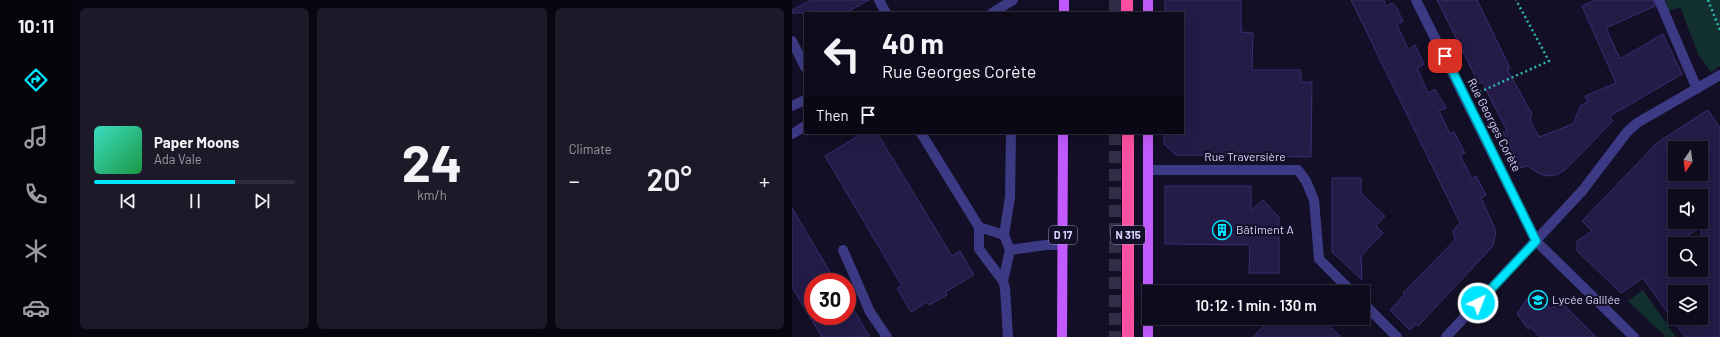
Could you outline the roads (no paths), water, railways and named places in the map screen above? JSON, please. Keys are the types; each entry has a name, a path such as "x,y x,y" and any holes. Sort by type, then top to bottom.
{"highway":[{"path":"1127,0 1127,12"},
{"name":"N 315","path":"1128,134 1128,337"}],"main road":[{"path":"1064,0 1064,12"},
{"path":"1148,0 1148,12"},
{"name":"D 17","path":"1062,337 1063,134"},
{"path":"1148,134 1148,337"}],"street":[{"path":"879,0 885,12"},
{"path":"994,12 1013,0"},
{"name":"Rue Georges Corète","path":"1416,0 1536,241 1634,337"},
{"path":"1660,0 1697,89"},
{"path":"792,41 804,65"},
{"path":"1446,337 1583,190 1627,132 1638,122 1720,75"},
{"path":"792,106 804,100"},
{"path":"792,134 804,127"},
{"path":"921,134 979,227 979,249 1003,281 1005,288 1008,337"},
{"path":"1003,281 1010,250 1004,235 1010,197 1011,134"},
{"name":"Rue Traversière","path":"1148,170 1298,170 1306,181 1314,200 1319,259 1345,285"},
{"path":"979,227 1004,235"},
{"path":"1010,250 1046,245 1063,245"},
{"path":"843,250 870,312 887,337"},
{"path":"1370,310 1398,337"}],"tunnel":[{"path":"1115,0 1115,12"},
{"path":"1115,134 1115,337"}],"place":[{"name":"Bâtiment A","path":"1222,230"},
{"name":"Lycée Galilée","path":"1538,300"}]}
